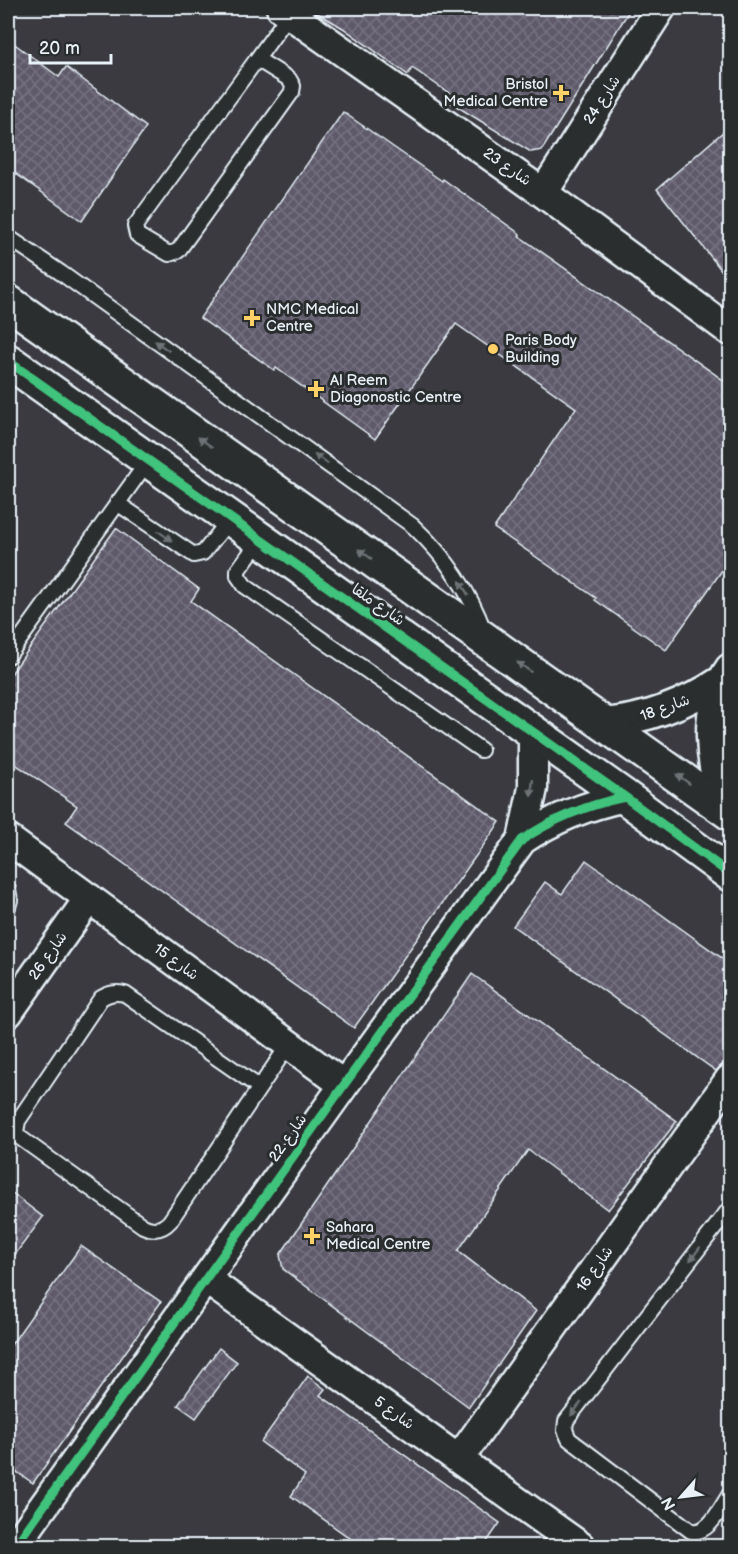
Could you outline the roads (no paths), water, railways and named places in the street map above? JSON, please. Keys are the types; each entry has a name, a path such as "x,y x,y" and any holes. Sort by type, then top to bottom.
{"street":[{"name":"شارع 24","path":"543,193 662,8"},
{"name":"شارع 23","path":"286,10 543,193 730,331"},
{"path":"8,303 728,811"},
{"name":"شارع ملقا","path":"8,361 625,797 730,874"},
{"name":"شارع 18","path":"604,723 636,719 686,702 726,674"},
{"name":"شارع 18","path":"726,674 715,705 712,758 716,784 728,811"},
{"name":"شارع 22","path":"522,840 533,788 534,734"},
{"name":"شارع 22","path":"11,1546 207,1280 344,1085 522,840 582,808 625,797"},
{"name":"شارع 15","path":"8,839 344,1085"},
{"name":"شارع 26","path":"8,1013 89,898"},
{"name":"شارع 16","path":"459,1459 730,1078"},
{"name":"شارع 5","path":"207,1280 580,1546"}],"lane":[{"path":"257,58 289,79 294,86 292,92 178,251 169,254 137,235 135,226 257,58 286,10"},
{"path":"8,237 413,526 433,545 461,582 479,615 488,641"},
{"path":"8,656 148,461"},
{"path":"117,503 194,555 203,554 231,518"},
{"path":"260,540 238,570 241,582 245,586 481,750"},
{"path":"8,890 10,900 8,907"},
{"path":"259,1087 125,994 108,993 101,998 18,1121 16,1132 19,1137 143,1226 158,1229 170,1221 289,1044"},
{"path":"730,1208 566,1421 565,1430 569,1439 691,1531 699,1532 706,1528 730,1494"}],"place":[{"name":"Bristol Medical Centre","path":"561,93"},
{"name":"NMC Medical Centre","path":"252,318"},
{"name":"Paris Body Building","path":"493,349"},
{"name":"Al Reem Diagonostic Centre","path":"316,389"},
{"name":"Sahara Medical Centre","path":"312,1236"}]}
